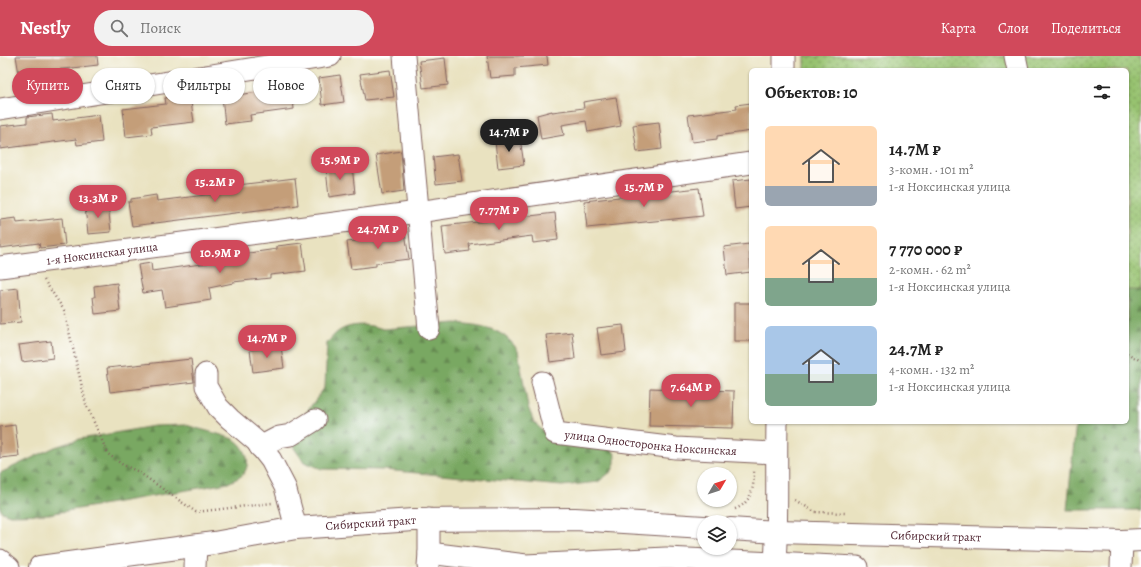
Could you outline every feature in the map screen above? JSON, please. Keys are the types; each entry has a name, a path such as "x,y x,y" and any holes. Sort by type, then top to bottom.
{"main road":[{"name":"Сибирский тракт","path":"40,567 69,565 296,528 429,520 575,519 697,527"},
{"name":"Сибирский тракт","path":"737,520 777,532 1131,541"}],"street":[{"path":"0,109 330,56"},
{"path":"404,56 429,330"},
{"path":"784,56 784,68"},
{"path":"1016,56 1018,68"},
{"name":"1-я Ноксинская улица","path":"0,267 418,212 749,163"},
{"path":"206,374 206,386 218,407 260,447 271,460 285,487 296,528"},
{"name":"улица Односторонка Ноксинская","path":"542,382 555,433 676,448 776,453"},
{"path":"260,447 279,437 291,435 315,420"},
{"path":"775,564 777,532 777,424"},
{"path":"429,520 428,560 526,565 662,562 857,567"},
{"path":"1121,567 1131,541"},
{"path":"195,567 196,545"},
{"path":"0,560 8,567"}],"path":[{"path":"33,263 64,310 86,404 108,454 122,465 137,472 196,512 289,501"},
{"path":"1129,354 1141,361"},
{"path":"735,515 751,495 754,486 755,452"}],"green space":[{"path":"805,56 1141,56 1141,290 1129,290 1129,68 805,68"},
{"path":"1141,286 1141,510 1067,510 1076,424 1129,424 1129,287"},
{"path":"456,323 491,329 506,337 518,351 528,407 534,422 547,435 606,440 615,454 615,463 612,471 598,482 562,486 384,470 322,469 304,462 294,448 294,429 325,387 327,343 339,331 344,328 360,325 383,329"},
{"path":"186,425 233,439 241,445 247,459 246,469 243,475 228,483 49,514 10,515 2,512 0,508 0,473 55,447 80,439 154,426"}],"building":[{"path":"16,56 97,56 98,65 72,68 18,68"},
{"path":"487,56 547,56 548,65 515,68 515,76 490,78"},
{"path":"445,58 448,85 423,88 419,61"},
{"path":"390,70 394,97 365,100 360,74"},
{"path":"340,75 344,102 322,105 319,78"},
{"path":"253,93 253,104 293,104 294,109 250,115 251,121 225,124 223,104 245,104 245,94"},
{"path":"616,97 621,126 588,132 586,121 562,125 564,135 541,139 537,115 552,111 584,108 583,102"},
{"path":"749,103 749,131 717,136 717,139 692,142 688,115 737,109 736,105"},
{"path":"166,104 191,104 194,122 151,127 152,134 126,137 123,109"},
{"path":"52,114 53,121 99,115 102,142 77,145 76,139 0,149 0,126 27,123 27,117"},
{"path":"659,122 662,149 637,152 633,125"},
{"path":"520,138 524,165 498,168 495,141"},
{"path":"401,151 404,191 382,194 376,155"},
{"path":"458,154 462,181 436,184 433,157"},
{"path":"352,166 355,193 329,197 326,169"},
{"path":"295,178 298,205 132,226 128,202 131,202 131,199 156,195 157,201 230,192 230,186"},
{"path":"749,179 749,207 735,209 732,181"},
{"path":"699,188 703,216 587,228 584,201"},
{"path":"108,204 111,232 88,234 85,207"},
{"path":"512,211 513,218 555,213 558,240 533,243 532,236 469,244 470,251 445,254 442,226 487,221 487,214"},
{"path":"16,218 17,223 62,218 65,245 40,248 39,243 0,248 0,220"},
{"path":"405,232 409,259 376,263 376,266 351,269 347,242 380,238 380,235"},
{"path":"302,243 306,271 270,275 270,278 233,282 209,288 211,300 165,307 162,290 143,293 138,265 151,263 152,271 208,263 208,261 242,254 277,249 277,246"},
{"path":"749,244 749,272 727,275 724,247"},
{"path":"117,283 120,311 95,314 93,297 95,297 94,286"},
{"path":"18,288 21,322 0,324 0,290"},
{"path":"734,303 749,303 749,341 734,341"},
{"path":"623,325 626,352 601,355 597,328"},
{"path":"572,332 575,359 550,362 546,335"},
{"path":"51,341 53,358 22,362 19,345"},
{"path":"281,346 284,368 253,372 250,350"},
{"path":"191,359 194,382 110,392 107,368"},
{"path":"650,388 734,391 733,428 649,426"},
{"path":"15,425 19,456 0,458 0,427"}]}
